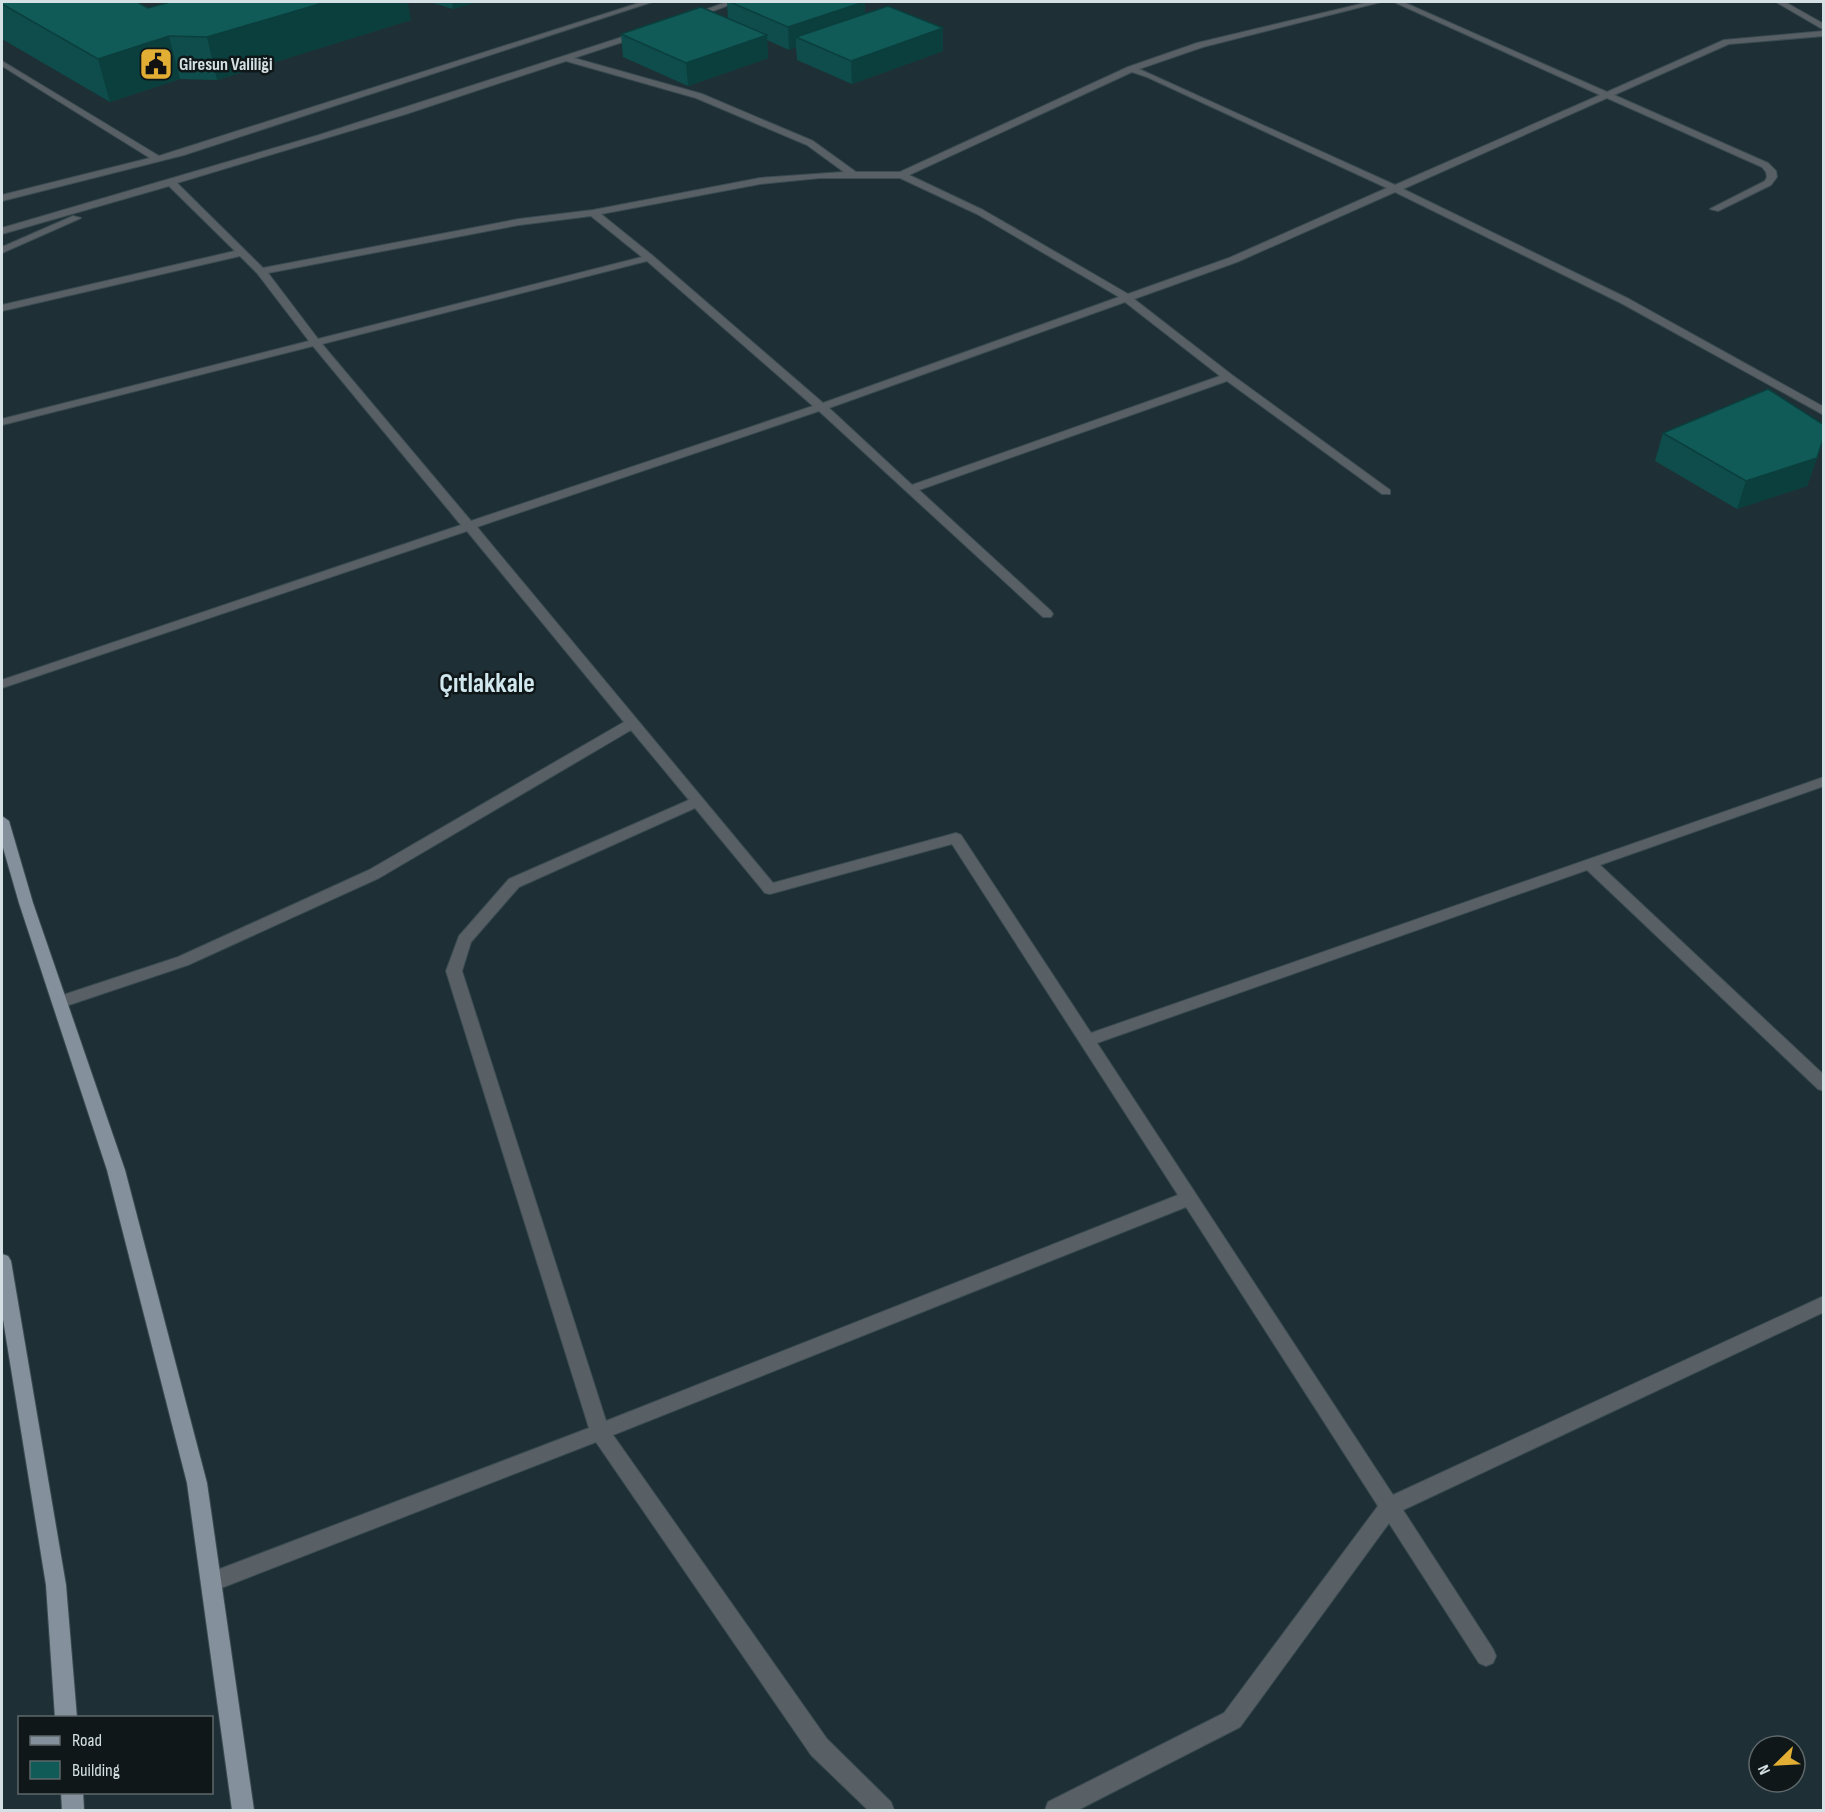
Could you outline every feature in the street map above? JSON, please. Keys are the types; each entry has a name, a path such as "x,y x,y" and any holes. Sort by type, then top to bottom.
{"main road":[{"path":"2,821 116,1170 197,1483 243,1810"},
{"path":"2,1261 56,1585 66,1716"},
{"path":"72,1794 73,1810"}],"street":[{"path":"2,197 23,194 158,159 648,2"},
{"path":"680,20 733,2"},
{"path":"261,271 519,222 593,213 760,181 820,175 902,175 1131,69 1200,45 1377,2"},
{"path":"1398,2 1612,95 1765,165 1771,171 1772,177 1768,183 1715,209"},
{"path":"1780,2 1824,28"},
{"path":"2,231 139,192 567,58 646,31"},
{"path":"2,684 821,407 1233,260 1612,95 1727,42 1824,33"},
{"path":"567,58 699,96 810,143 855,175"},
{"path":"2,63 158,159"},
{"path":"1131,69 1150,75 1396,189 1625,301 1824,412"},
{"path":"902,175 980,212 1127,297 1228,376 1386,492"},
{"path":"170,182 261,271 315,342 770,889 956,838 1486,1656"},
{"path":"2,250 139,192"},
{"path":"593,213 649,258 821,407 1047,614"},
{"path":"2,308 242,252"},
{"path":"2,422 649,258"},
{"path":"911,489 1228,376"},
{"path":"60,1002 183,961 374,874 632,723"},
{"path":"1087,1040 1824,781"},
{"path":"697,802 514,884 464,940 454,970 600,1432 819,1747 883,1810"},
{"path":"1589,863 1824,1085"},
{"path":"211,1582 600,1432 1189,1198"},
{"path":"1056,1810 1232,1720 1389,1507 1824,1303"}],"building":[{"path":"2,2 137,2 148,8 170,2 326,2 207,37 169,36 98,59"},
{"path":"730,2 864,2 788,27"},
{"path":"888,6 943,28 851,61 796,37"},
{"path":"701,7 767,35 686,63 621,34"},
{"path":"1768,389 1824,425 1824,436 1817,458 1746,481 1663,433"}],"place":[{"name":"Giresun Valiliği","path":"156,64"}],"district":[{"name":"Çıtlakkale","path":"487,683"}]}
